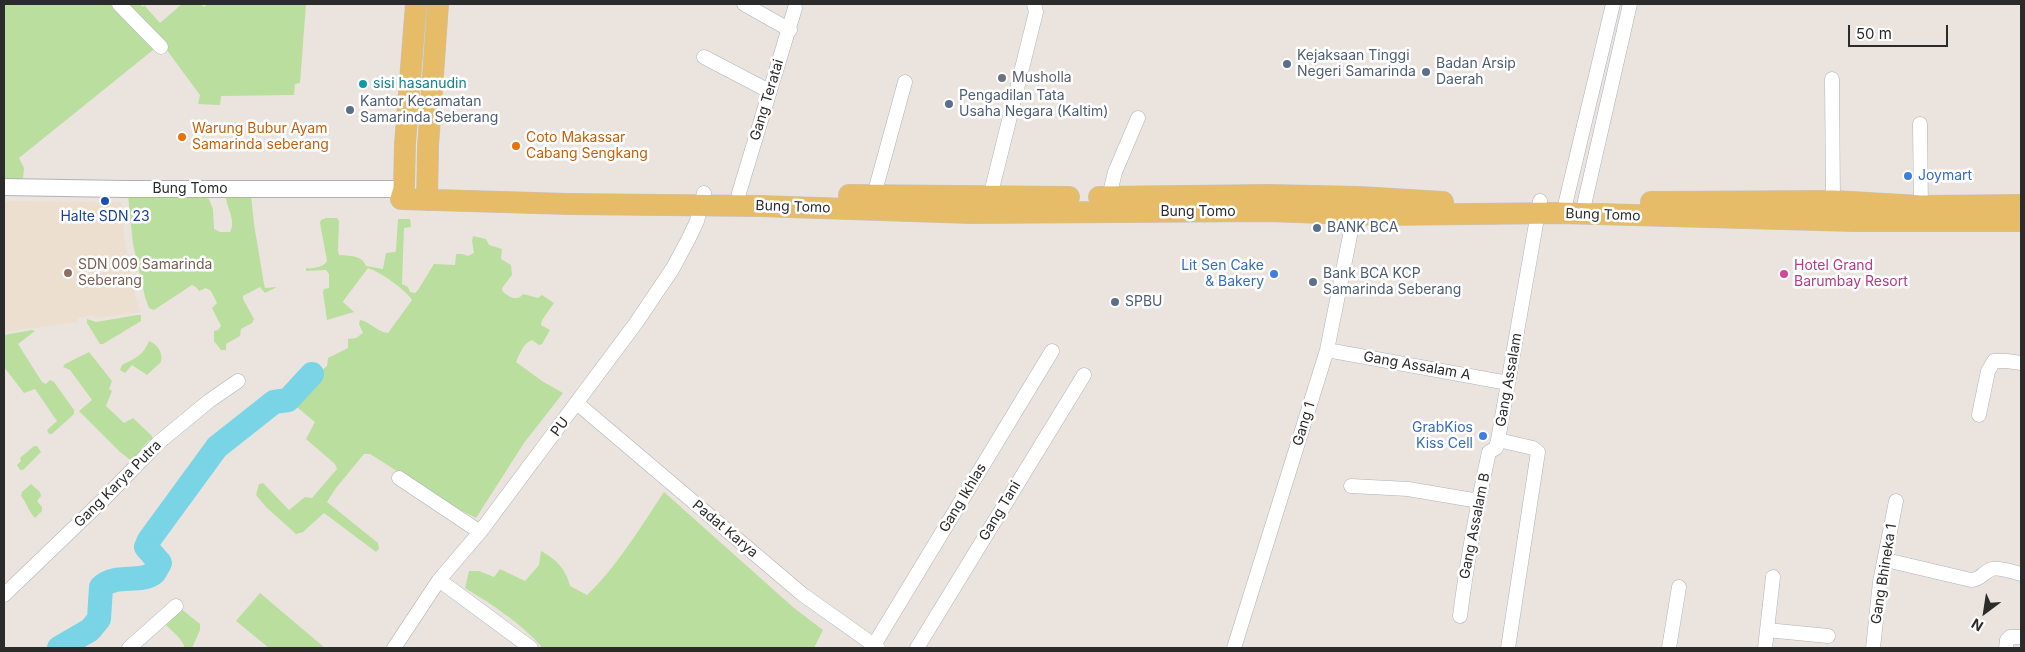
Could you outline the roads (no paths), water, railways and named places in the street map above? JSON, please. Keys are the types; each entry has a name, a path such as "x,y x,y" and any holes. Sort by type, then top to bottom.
{"main road":[{"path":"403,194 416,4 438,5 428,146 427,195"},
{"path":"405,144 428,146"},
{"name":"Bung Tomo","path":"702,199 739,192 990,196 1040,205 1267,211 1426,202 1539,207 1777,210 2021,205"},
{"name":"Bung Tomo","path":"403,194 702,199 970,213 1109,198 1176,196 1357,205"},
{"name":"Bung Tomo","path":"1777,210 1847,208 2021,221"}],"street":[{"path":"119,4 161,47"},
{"path":"744,4 790,30"},
{"path":"990,196 1036,12 1034,4"},
{"path":"1574,207 1613,4"},
{"path":"1574,207 1630,4"},
{"name":"Gang Teratai","path":"739,192 769,91 790,30 795,8"},
{"path":"704,57 769,91"},
{"path":"1832,79 1847,208"},
{"path":"874,195 906,82"},
{"path":"1109,198 1115,172 1138,118"},
{"path":"1920,124 1921,206"},
{"name":"Bung Tomo","path":"4,187 376,190 403,194"},
{"name":"PU","path":"394,648 439,580 480,532 578,404 673,268 697,220 702,199"},
{"name":"Gang 1","path":"1234,648 1327,350 1357,205"},
{"name":"Gang Assalam","path":"1508,648 1538,452 1532,448 1498,440 1539,207"},
{"name":"Gang Assalam A","path":"1327,350 1508,383"},
{"name":"Gang Ikhlas","path":"872,646 1052,351"},
{"path":"1979,415 1988,371 1994,361 2007,360 2021,363"},
{"name":"Gang Tani","path":"916,648 1084,375"},
{"name":"Gang Karya Putra","path":"4,594 105,498 158,443 209,400 238,381"},
{"name":"Padat Karya","path":"578,404 802,594 872,646"},
{"name":"Gang Assalam B","path":"1460,616 1466,561 1489,452 1496,448 1498,440"},
{"path":"399,478 480,532"},
{"path":"1351,486 1408,488 1479,501"},
{"name":"Gang Bhineka 1","path":"1873,648 1880,582 1886,560 1896,501"},
{"path":"1886,560 1971,580 1978,579 1987,571 1996,568 2021,574"},
{"path":"1765,648 1773,577"},
{"path":"439,580 531,648"},
{"path":"1669,648 1679,587"},
{"path":"129,648 176,606"},
{"path":"1767,630 1828,636"},
{"path":"2006,648 2007,640 2010,637 2021,636"}],"waterway":[{"path":"59,648 90,630 99,619 101,587 114,580 142,578 155,572 160,563 146,547 149,540 217,447 274,402 288,400 312,374"}],"place":[{"name":"Kejaksaan Tinggi Negeri Samarinda","path":"1287,64"},
{"name":"Badan Arsip Daerah","path":"1426,72"},
{"name":"Musholla","path":"1002,78"},
{"name":"sisi hasanudin","path":"363,84"},
{"name":"Pengadilan Tata Usaha Negara (Kaltim)","path":"949,104"},
{"name":"Kantor Kecamatan Samarinda Seberang","path":"350,110"},
{"name":"Warung Bubur Ayam Samarinda seberang","path":"182,137"},
{"name":"Coto Makassar Cabang Sengkang","path":"516,146"},
{"name":"Joymart","path":"1908,176"},
{"name":"Halte SDN 23","path":"105,201"},
{"name":"BANK BCA","path":"1317,228"},
{"name":"SDN 009 Samarinda Seberang","path":"68,273"},
{"name":"Lit Sen Cake & Bakery","path":"1274,274"},
{"name":"Hotel Grand Barumbay Resort","path":"1784,274"},
{"name":"Bank BCA KCP Samarinda Seberang","path":"1313,282"},
{"name":"SPBU","path":"1115,302"},
{"name":"GrabKios Kiss Cell","path":"1483,436"}]}
